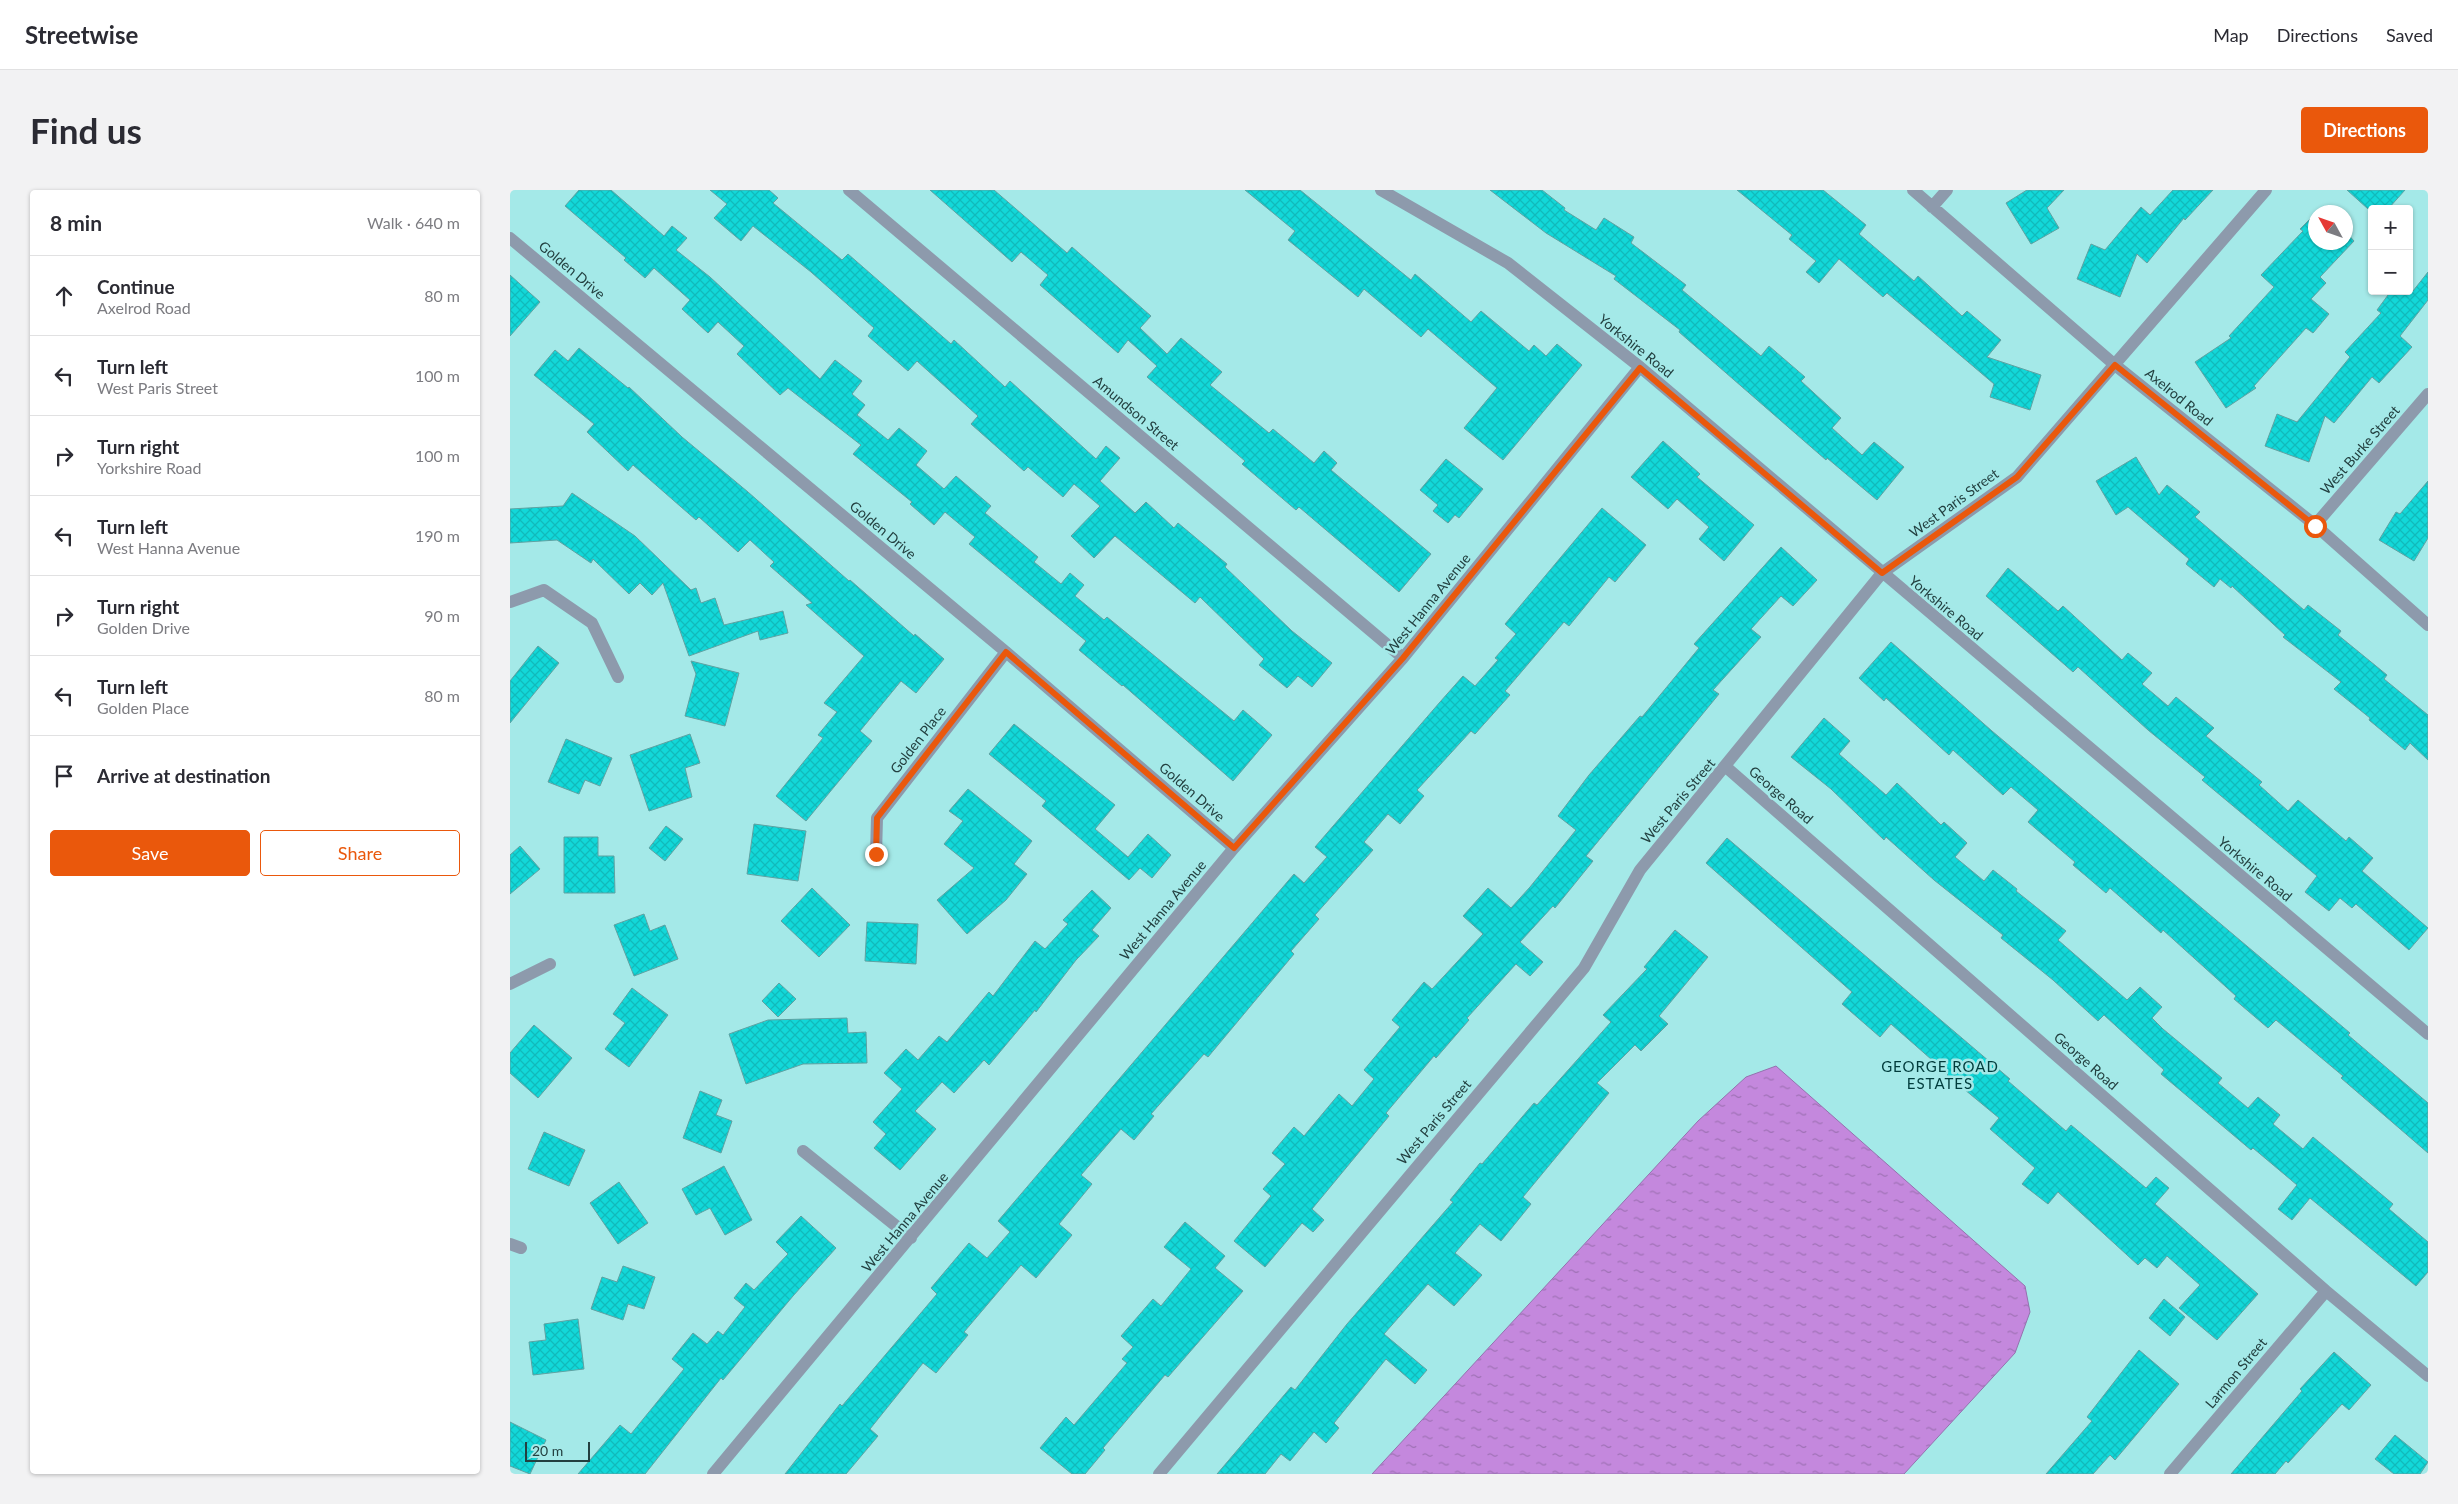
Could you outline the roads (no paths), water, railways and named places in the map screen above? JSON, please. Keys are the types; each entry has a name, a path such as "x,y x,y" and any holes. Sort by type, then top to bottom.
{"street":[{"name":"Amundson Street","path":"849,190 1403,658"},
{"name":"Yorkshire Road","path":"1381,190 1508,263 1640,368 2428,1034"},
{"name":"Axelrod Road","path":"1913,190 2115,365 2315,526 2428,625"},
{"path":"1932,207 1947,190"},
{"name":"West Paris Street","path":"1159,1474 1584,968 1640,870 1726,767 1882,573 2017,477 2266,190"},
{"name":"Golden Drive","path":"510,238 1006,652 1234,848"},
{"name":"West Hanna Avenue","path":"712,1474 911,1238 1234,848 1403,658 1640,368"},
{"name":"West Burke Street","path":"2315,526 2428,394"},
{"path":"510,602 544,590 592,624 618,676"},
{"name":"Golden Place","path":"876,854 877,818 1006,652"},
{"name":"George Road","path":"1726,767 2326,1291 2428,1376"},
{"path":"510,984 550,964"},
{"path":"803,1151 911,1238"},
{"name":"Larmon Street","path":"2170,1474 2326,1291"}],"water":[{"path":"1776,1066 2025,1286 2030,1312 2015,1353 1904,1474 1372,1474 1698,1121 1746,1077"}],"district":[{"name":"GEORGE ROAD ESTATES","path":"1940,1076"}]}
